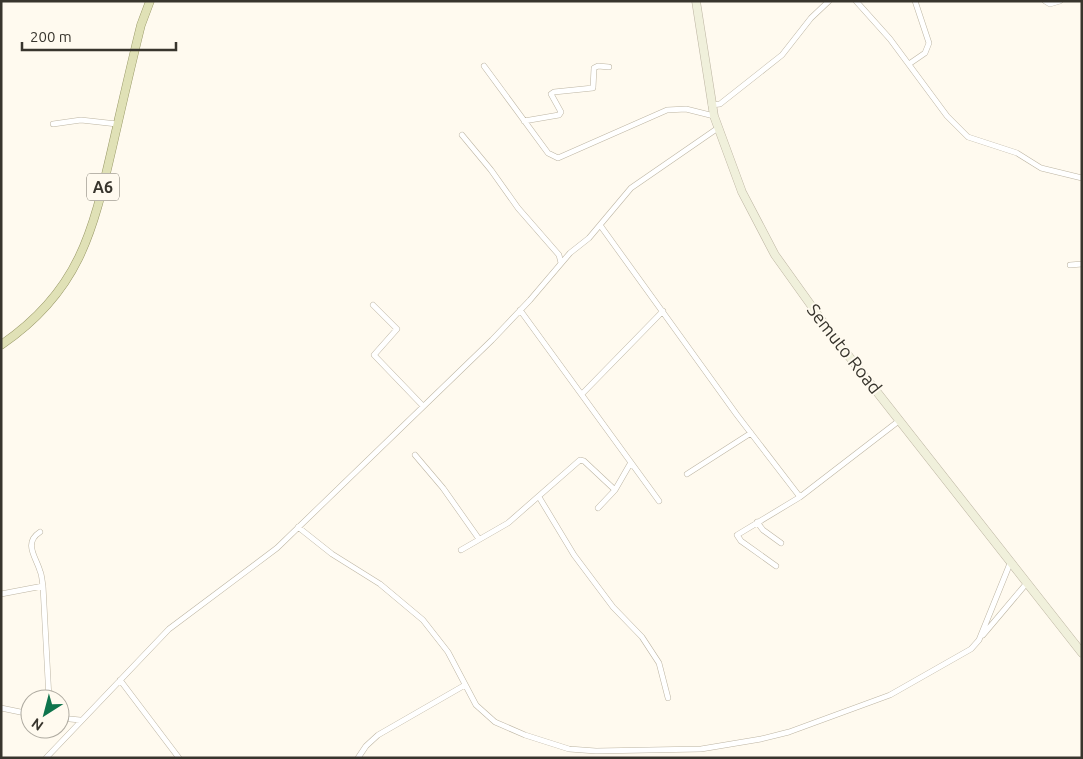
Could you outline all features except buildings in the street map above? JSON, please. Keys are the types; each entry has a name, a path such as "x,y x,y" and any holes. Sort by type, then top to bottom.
{"main road":[{"name":"A6","path":"1,344 45,307 68,278 86,245 100,202 141,25 150,1"},
{"name":"Semuto Road","path":"696,1 714,116 742,192 774,255 828,329 1011,561 1026,584 1082,652"}],"street":[{"path":"711,105 720,104 782,55 811,18 829,1"},
{"path":"856,1 880,27 942,110 968,137 1017,153 1050,171 1082,178"},
{"path":"909,64 925,53 929,43 915,1"},
{"path":"1045,1 1050,4 1060,1"},
{"path":"484,66 551,156 558,158 667,110 686,109 714,116"},
{"path":"524,121 560,115 561,112 551,94 554,92 593,88 594,68 598,66 609,67"},
{"path":"53,124 81,120 117,124"},
{"path":"46,758 80,720 174,625 261,562 423,406 520,310 561,263 589,238 622,196 638,181 718,128"},
{"path":"462,135 491,170 518,208 559,255 561,263"},
{"path":"600,225 751,433 800,497"},
{"path":"1070,265 1082,264"},
{"path":"373,305 397,329 374,355 423,406"},
{"path":"520,310 630,460 630,464 659,500"},
{"path":"582,394 663,311"},
{"path":"776,566 737,538 740,532 800,497 900,420"},
{"path":"686,474 751,433"},
{"path":"415,455 443,488 479,540"},
{"path":"462,550 508,523 580,460 584,461 615,490"},
{"path":"598,508 615,490 630,464"},
{"path":"539,497 574,554 613,607 642,637 659,663 668,698"},
{"path":"757,522 763,530 781,543"},
{"path":"298,527 332,554 380,584 423,620 442,644 476,705 495,722 554,745 596,752 701,749 739,744 789,732 890,695 970,649 1026,584"},
{"path":"40,532 34,536 31,547 34,561 40,569 43,586 48,689"},
{"path":"979,640 1011,561"},
{"path":"1,594 43,586"},
{"path":"120,680 180,758"},
{"path":"358,758 366,746 378,735 465,685"},
{"path":"1,708 20,712"},
{"path":"70,719 80,720"}]}
